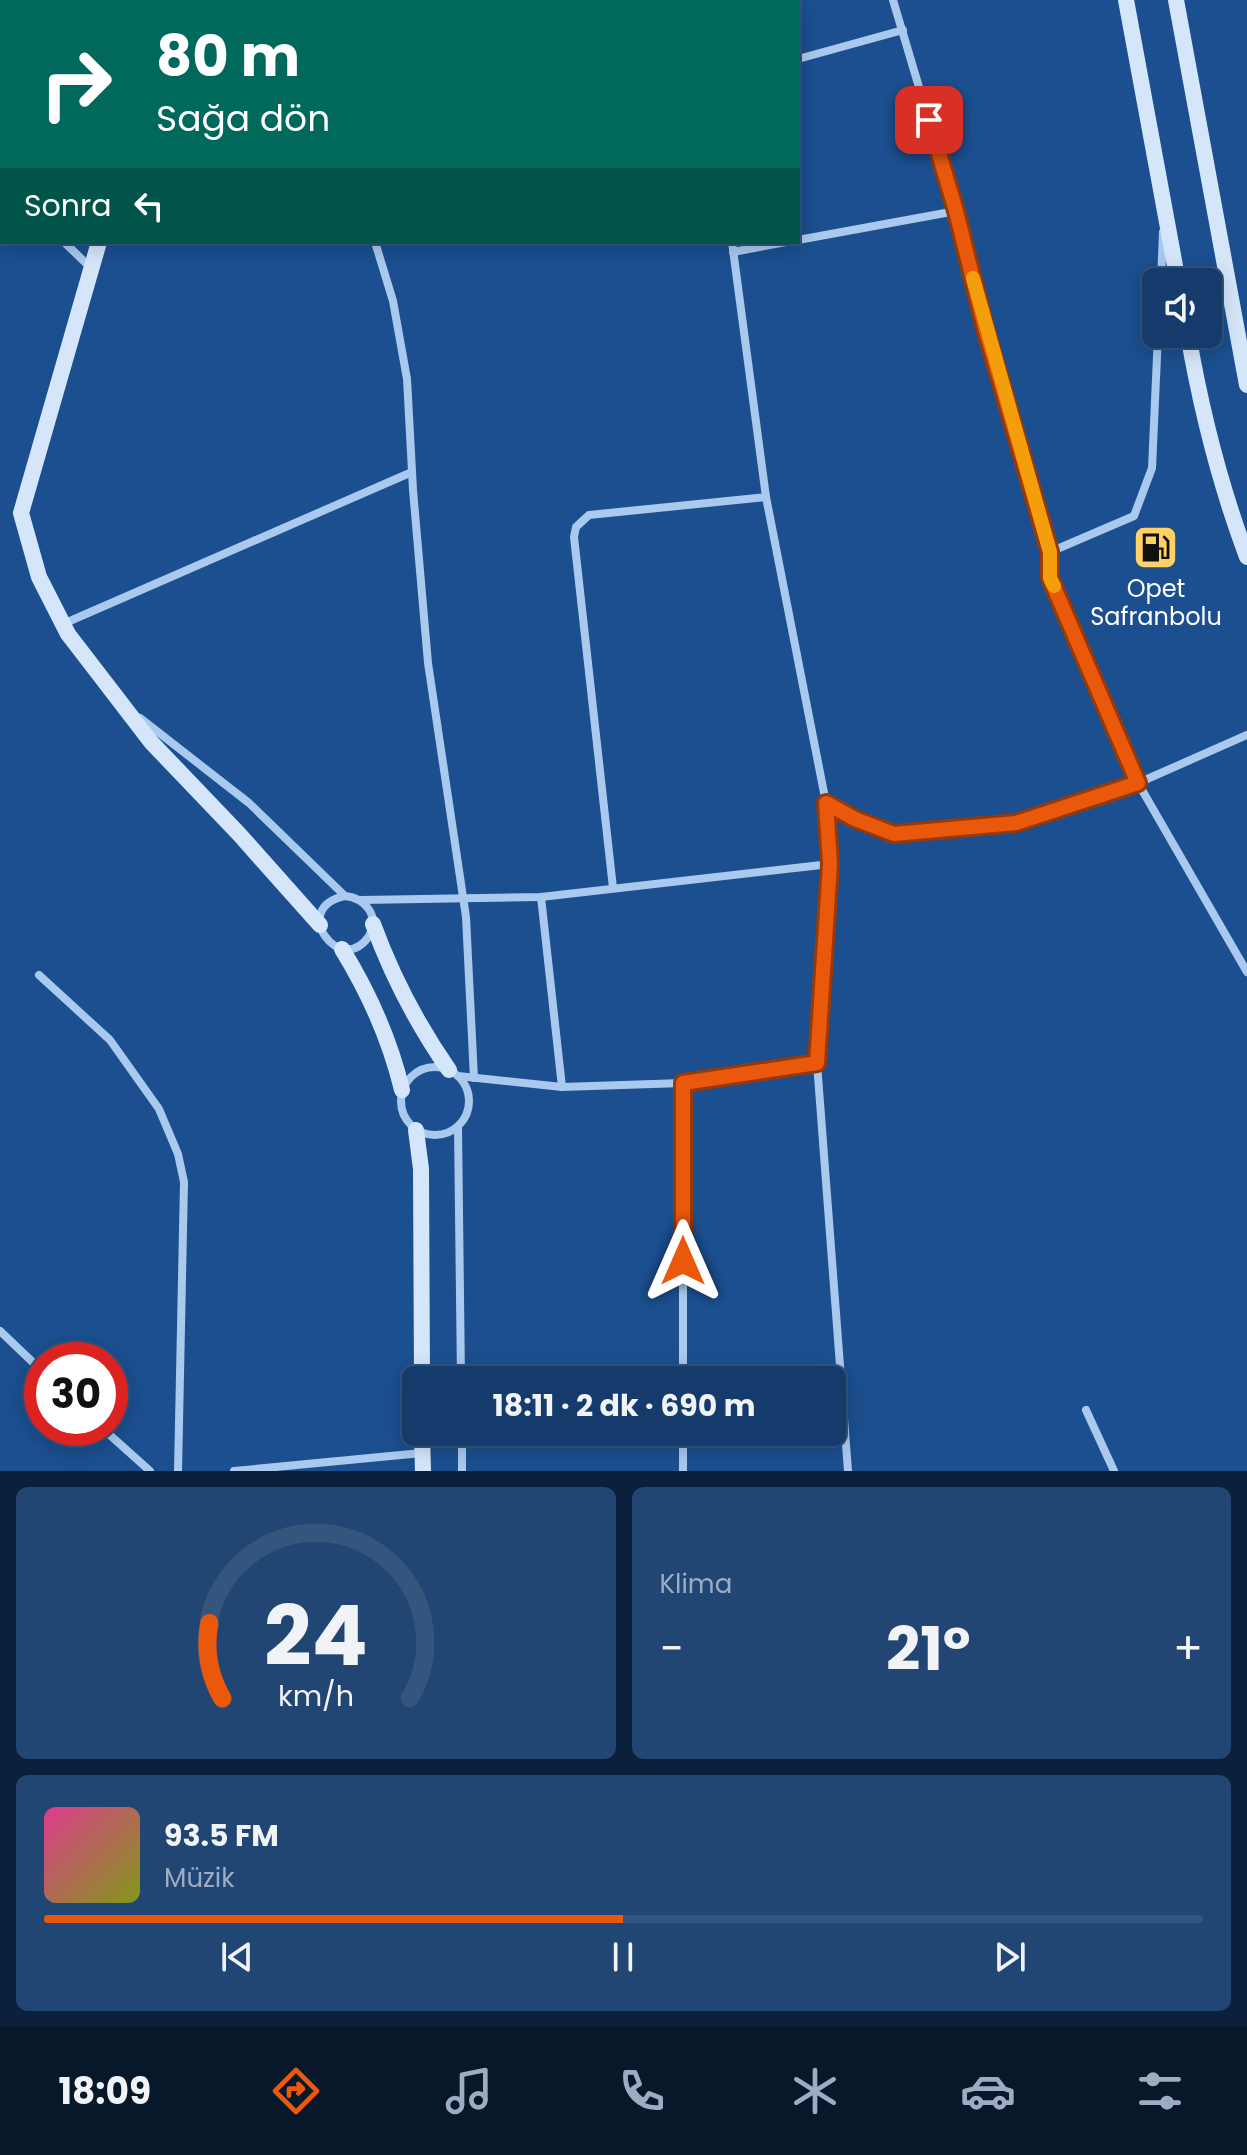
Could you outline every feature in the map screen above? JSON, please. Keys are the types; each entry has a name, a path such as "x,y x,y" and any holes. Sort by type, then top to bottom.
{"main road":[{"path":"1126,0 1175,268"},
{"path":"1176,0 1247,385"},
{"path":"98,244 21,513 39,577 63,624 151,742 320,925"},
{"path":"1191,348 1211,439 1234,523 1247,557"},
{"path":"373,924 395,978 428,1039 454,1073"},
{"path":"342,949 358,975 393,1050 402,1090"},
{"path":"416,1130 421,1169 422,1366"},
{"path":"422,1446 423,1471"}],"street":[{"path":"893,0 956,211 985,328 1050,552 1050,578 1138,783 1247,972"},
{"path":"800,58 903,30"},
{"path":"1162,268 1164,207"},
{"path":"800,240 956,211"},
{"path":"66,244 92,269"},
{"path":"376,244 393,301 407,379 428,663 466,917 474,1078"},
{"path":"765,244 733,247 766,497 826,803 830,864 817,1063 848,1471"},
{"path":"1050,552 1134,516 1152,468 1157,348"},
{"path":"63,624 412,472"},
{"path":"613,888 576,553 576,527 589,515 766,497"},
{"path":"121,704 249,803 345,896"},
{"path":"826,803 855,819 894,834 1016,823 1138,783 1247,735"},
{"path":"361,900 368,907 373,924 371,932 359,946 342,949 326,941 320,925 323,908 345,896 361,900 541,897 830,864"},
{"path":"541,897 562,1087"},
{"path":"39,975 110,1040 159,1109 178,1154 184,1182 178,1471"},
{"path":"454,1073 469,1096 465,1118 458,1127 437,1135 416,1130 402,1113 402,1090 416,1072 438,1067 474,1078 562,1087 683,1083 817,1063"},
{"path":"683,1083 683,1366"},
{"path":"458,1127 461,1366"},
{"path":"0,1331 24,1354"},
{"path":"1086,1410 1114,1471"},
{"path":"122,1446 150,1471"},
{"path":"462,1446 462,1471"},
{"path":"683,1446 683,1471"},
{"path":"234,1471 422,1453"}],"slow traffic":[{"path":"973,278 1050,552 1050,578 1054,586"}],"place":[{"name":"Opet Safranbolu","path":"1156,547"}],"route":[{"path":"683,1261 683,1083 817,1063 830,864 826,803 855,819 894,834 1016,823 1138,783 1050,578 1050,552 929,120"}]}
